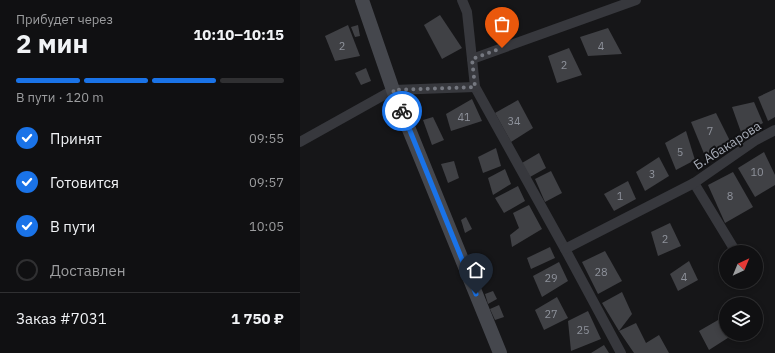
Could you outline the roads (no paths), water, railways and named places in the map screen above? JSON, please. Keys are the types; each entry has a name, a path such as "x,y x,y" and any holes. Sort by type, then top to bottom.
{"main road":[{"path":"362,0 393,90 500,353"}],"street":[{"path":"462,0 467,12 475,87 621,353"},
{"path":"472,59 636,0"},
{"path":"300,142 393,90 475,87"},
{"name":"Б.Абакарова","path":"565,249 694,183 756,140 775,130"},
{"path":"694,183 732,245"}]}
